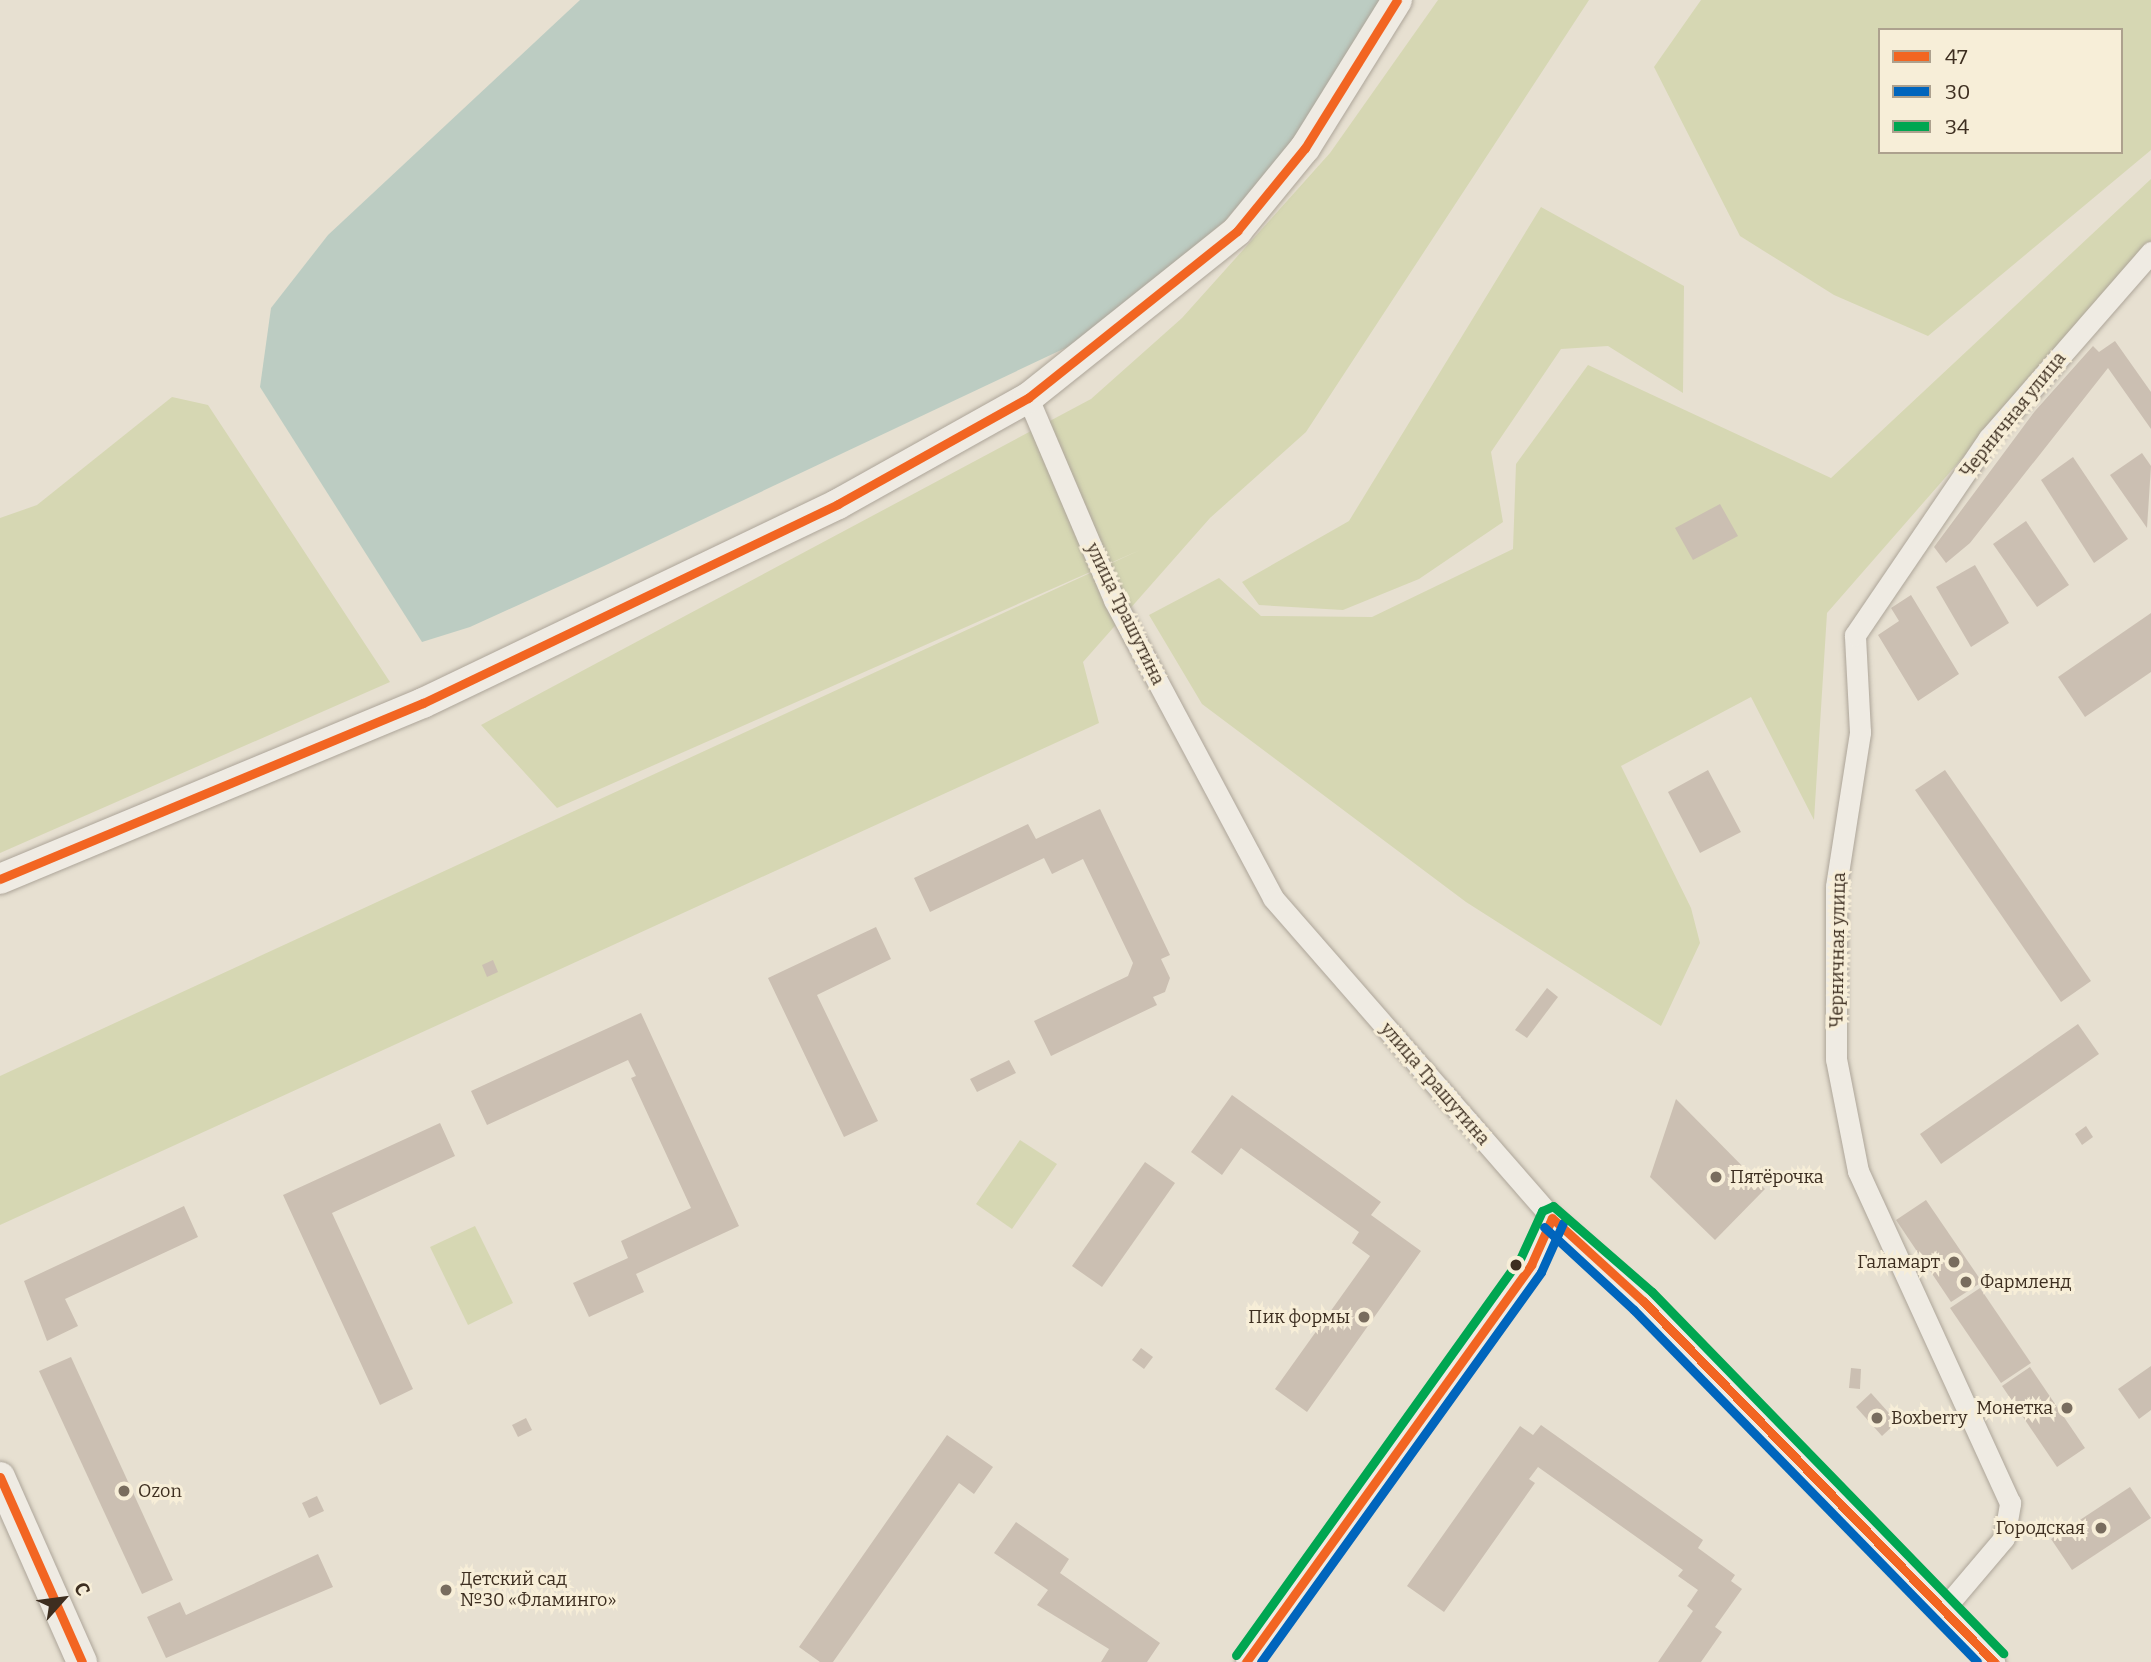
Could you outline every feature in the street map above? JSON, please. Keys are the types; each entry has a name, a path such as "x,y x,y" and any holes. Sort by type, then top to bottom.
{"street":[{"path":"0,879 422,703 838,504 1028,398 1237,231 1305,148 1397,0"},
{"name":"Черничная улица","path":"1943,1610 2004,1538 2010,1503 1858,1171 1836,1059 1836,886 1860,732 1856,635 1989,438 2151,252"},
{"name":"улица Трашутина","path":"1028,398 1114,600 1273,898 1552,1218 1643,1301 1994,1662"},
{"path":"1246,1662 1531,1265 1552,1218"},
{"path":"0,1477 82,1662"}],"green space":[{"path":"1438,0 1589,0 1306,432 1210,518 1083,662 1099,723 0,1225 0,1076 1140,550 557,808 481,725 1091,399 1182,318 1330,153"},
{"path":"1701,0 2151,0 2151,150 1928,336 1834,295 1740,236 1654,67"},
{"path":"2151,179 2151,242 1827,613 1814,820 1751,697 1621,766 1691,908 1700,943 1661,1026 1466,902 1202,704 1149,615 1219,578 1261,616 1372,617 1513,549 1516,464 1588,365 1831,478"},
{"path":"1541,207 1684,286 1683,393 1608,346 1561,349 1491,452 1503,522 1419,579 1343,610 1259,605 1242,582 1349,521"},
{"path":"172,397 208,405 390,682 0,853 0,518 37,505"},
{"path":"1020,1140 1057,1164 1012,1229 976,1204"},
{"path":"475,1226 513,1303 468,1325 430,1247"}],"shaded area":[{"path":"580,0 1380,0 1311,120 1225,221 1076,343 604,566 470,627 422,642 260,387 271,308 328,235"}],"building":[{"path":"2115,341 2151,392 2151,429 2108,368 1970,543 1946,563 1934,547 2035,411 2093,346 2099,352"},
{"path":"2142,453 2151,466 2147,528 2110,475"},
{"path":"2073,457 2128,539 2094,563 2041,480"},
{"path":"1720,504 1738,536 1693,560 1675,528"},
{"path":"2026,521 2069,585 2037,607 1993,544"},
{"path":"1975,565 2009,623 1971,647 1936,587"},
{"path":"1911,595 1959,674 1918,701 1878,635 1899,621 1891,608"},
{"path":"2151,613 2151,672 2085,717 2058,677"},
{"path":"1708,770 1741,832 1700,853 1668,792"},
{"path":"1945,770 2091,981 2061,1002 1915,790"},
{"path":"1100,809 1170,955 1161,959 1170,978 1165,992 1153,997 1157,1005 1051,1056 1034,1021 1128,976 1133,963 1083,859 1052,874 1044,858 930,912 914,878 1028,824 1036,839"},
{"path":"876,927 891,959 817,995 878,1121 844,1137 768,978"},
{"path":"493,960 498,972 487,977 482,965"},
{"path":"1547,988 1558,997 1527,1038 1515,1030"},
{"path":"641,1013 739,1226 636,1274 644,1292 589,1317 573,1283 628,1258 621,1241 691,1208 631,1078 636,1076 628,1060 487,1125 471,1091"},
{"path":"2078,1024 2099,1054 1941,1164 1920,1134"},
{"path":"1009,1060 1016,1073 977,1092 970,1079"},
{"path":"1232,1095 1381,1202 1371,1215 1421,1251 1307,1412 1275,1389 1370,1256 1352,1243 1359,1232 1241,1148 1222,1175 1191,1152"},
{"path":"1676,1099 1765,1189 1715,1240 1650,1177"},
{"path":"440,1123 455,1156 332,1213 413,1389 380,1405 283,1195"},
{"path":"2086,1126 2093,1137 2082,1145 2075,1134"},
{"path":"1145,1162 1175,1183 1102,1287 1072,1266"},
{"path":"1926,1200 1982,1282 1951,1302 1896,1220"},
{"path":"184,1206 198,1237 65,1299 78,1326 47,1341 24,1281"},
{"path":"1980,1288 2031,1363 2001,1383 1950,1308"},
{"path":"1141,1348 1153,1357 1144,1369 1132,1360"},
{"path":"71,1357 173,1580 142,1594 39,1371"},
{"path":"2151,1366 2151,1410 2139,1419 2118,1389"},
{"path":"2030,1367 2085,1448 2057,1467 2002,1386"},
{"path":"1851,1368 1861,1369 1860,1389 1849,1388"},
{"path":"1871,1393 1897,1422 1882,1436 1856,1407"},
{"path":"526,1418 532,1430 518,1437 512,1425"},
{"path":"1541,1425 1703,1540 1698,1548 1735,1575 1731,1581 1742,1589 1715,1627 1722,1632 1701,1662 1658,1662 1693,1611 1687,1606 1698,1590 1678,1576 1683,1570 1538,1467 1529,1479 1535,1483 1444,1612 1407,1586 1520,1426 1533,1435"},
{"path":"947,1435 993,1467 974,1494 959,1483 833,1662 820,1662 799,1647"},
{"name":"Городская","path":"2130,1487 2151,1518 2072,1570 2051,1539"},
{"path":"317,1496 324,1511 309,1518 302,1503"},
{"path":"1016,1522 1069,1559 1060,1573 1160,1643 1147,1662 1101,1662 1109,1649 1037,1605 1048,1590 994,1553"},
{"path":"318,1554 333,1587 166,1658 147,1617 180,1602 186,1615"}],"transit line":[{"name":"47","path":"0,879 423,703 838,504 1028,398 1237,231 1305,148 1397,0"},
{"name":"34","path":"1236,1655 1520,1259 1542,1211 1553,1206 1652,1292 2003,1653"},
{"name":"47","path":"1552,1218 1643,1301 1994,1662"},
{"name":"47","path":"1246,1662 1531,1265 1552,1218"},
{"name":"30","path":"1261,1662 1541,1272 1563,1223"},
{"name":"30","path":"1544,1227 1634,1310 1977,1662"},
{"name":"47","path":"0,1477 82,1662"}],"place":[{"name":"Пятёрочка","path":"1716,1177"},
{"name":"Галамарт","path":"1954,1262"},
{"name":"Фармленд","path":"1966,1282"},
{"name":"Пик формы","path":"1364,1317"},
{"name":"Монетка","path":"2067,1408"},
{"name":"Boxberry","path":"1877,1418"},
{"name":"Ozon","path":"124,1491"},
{"name":"Городская","path":"2101,1528"},
{"name":"Детский сад №30 «Фламинго»","path":"446,1590"}]}
